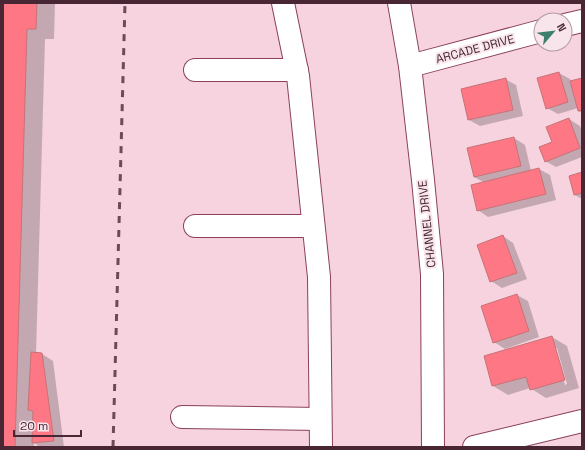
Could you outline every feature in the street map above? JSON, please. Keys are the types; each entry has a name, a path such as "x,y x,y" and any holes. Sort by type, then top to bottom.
{"street":[{"path":"283,3 297,70 319,277 321,447"},
{"name":"CHANNEL DRIVE","path":"399,3 410,66 432,274 433,447"},
{"name":"ARCADE DRIVE","path":"410,66 533,34"},
{"path":"195,70 297,70"},
{"path":"195,226 313,226"},
{"path":"182,417 320,419"},
{"path":"474,447 582,421"}],"building":[{"path":"3,3 37,3 36,29 27,29 15,447 3,447"},
{"path":"559,72 568,102 546,109 537,78"},
{"path":"506,78 513,110 468,120 461,89"},
{"path":"582,78 582,110 578,111 570,81"},
{"path":"569,118 580,148 545,162 539,147 552,142 546,127"},
{"path":"514,137 521,166 474,177 467,148"},
{"path":"539,168 546,194 477,211 471,185"},
{"path":"582,172 582,193 574,195 569,176"},
{"path":"503,235 517,273 490,282 477,245"},
{"path":"517,294 529,331 493,343 481,306"},
{"path":"552,336 565,380 530,390 526,377 492,386 484,356"},
{"path":"31,352 42,353 54,441 32,443 33,411 28,410"}],"railway":[{"path":"113,447 125,3"}]}
